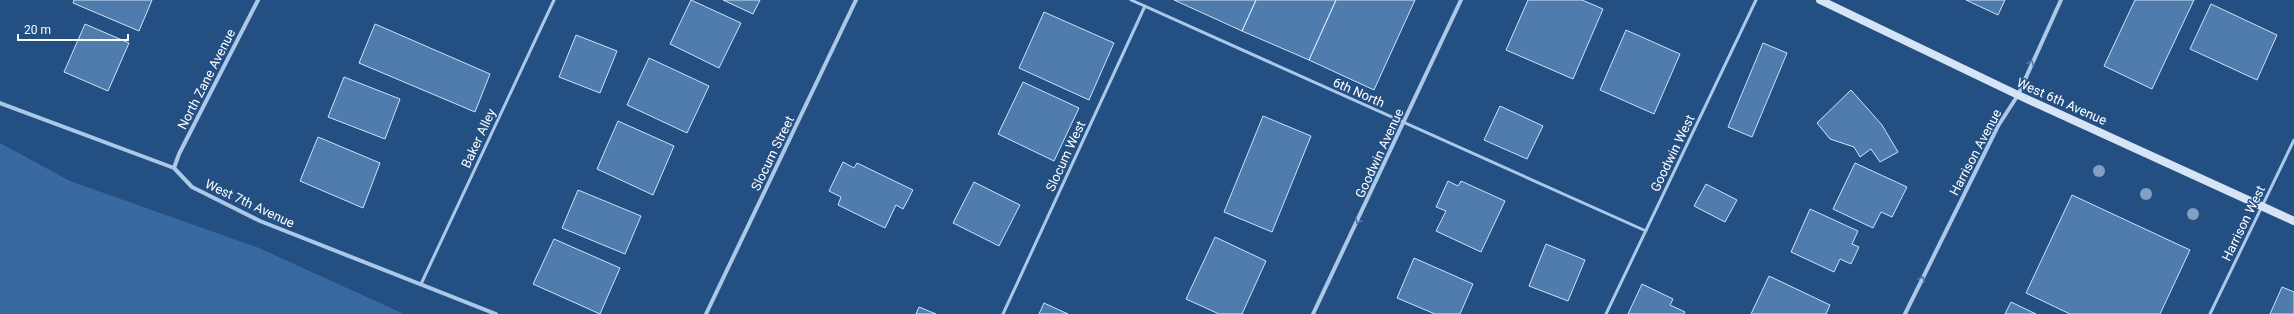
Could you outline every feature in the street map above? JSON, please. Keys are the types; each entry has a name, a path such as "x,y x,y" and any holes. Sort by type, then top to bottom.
{"street":[{"name":"North Zane Avenue","path":"174,168 179,154 258,0"},
{"name":"Slocum Street","path":"706,314 856,0"},
{"name":"Goodwin Avenue","path":"1313,314 1461,0"},
{"name":"West 6th Avenue","path":"1820,0 2018,95 2294,221"},
{"name":"Harrison Avenue","path":"1905,314 1998,126 2018,95 2061,0"},
{"name":"West 7th Avenue","path":"0,103 174,168 192,187 260,221 496,314"}],"lane":[{"name":"Baker Alley","path":"420,284 554,0"},
{"name":"6th North","path":"1131,0 1646,231"},
{"name":"Goodwin West","path":"1606,314 1756,0"},
{"name":"Slocum West","path":"1004,314 1145,6"},
{"name":"Harrison West","path":"2210,314 2294,140"}],"shaded area":[{"path":"0,143 70,181 259,248 404,314 0,314"}],"building":[{"path":"74,0 152,0 139,31 73,3"},
{"path":"691,0 741,23 719,68 670,44"},
{"path":"723,0 760,0 753,14"},
{"path":"1174,0 1256,0 1242,31"},
{"path":"1256,0 1336,0 1309,60 1242,31"},
{"path":"1336,0 1415,0 1374,90 1309,60"},
{"path":"1528,0 1582,0 1603,9 1573,79 1506,50"},
{"path":"1966,0 2005,0 1998,15"},
{"path":"2135,0 2194,0 2152,89 2104,66"},
{"path":"2211,4 2277,35 2257,80 2190,49"},
{"path":"1044,12 1114,43 1089,100 1019,68"},
{"path":"85,24 129,43 108,91 64,72"},
{"path":"375,24 490,74 475,112 359,63"},
{"path":"1626,30 1680,54 1654,114 1600,90"},
{"path":"576,35 617,51 600,93 559,77"},
{"path":"1763,43 1787,53 1752,137 1728,127"},
{"path":"649,58 709,86 687,133 627,105"},
{"path":"344,77 400,99 385,139 328,117"},
{"path":"1023,82 1079,108 1054,161 998,134"},
{"path":"1851,90 1882,125 1898,152 1880,162 1871,149 1860,157 1854,147 1830,139 1817,123"},
{"path":"1500,106 1543,126 1527,159 1484,140"},
{"path":"1263,116 1311,136 1272,232 1224,212"},
{"path":"618,121 674,146 653,195 597,169"},
{"path":"318,137 380,163 363,208 300,181"},
{"path":"843,162 854,168 857,163 913,190 903,209 896,205 885,228 838,205 841,197 829,191"},
{"path":"1855,163 1907,187 1892,217 1881,212 1873,228 1833,209"},
{"path":"1448,181 1458,186 1461,181 1505,201 1481,252 1436,231 1446,211 1436,207"},
{"path":"974,182 1020,205 999,246 953,223"},
{"path":"1706,184 1737,200 1725,222 1694,206"},
{"path":"578,190 641,216 625,254 562,228"},
{"path":"2072,195 2190,250 2160,314 2070,314 2026,293"},
{"path":"1810,209 1858,231 1852,244 1859,247 1851,264 1840,259 1834,272 1791,252"},
{"path":"1215,237 1266,261 1242,314 1219,314 1186,299"},
{"path":"554,239 620,268 600,314 533,284"},
{"path":"1546,244 1585,260 1568,301 1529,286"},
{"path":"1414,258 1473,284 1460,314 1435,314 1397,298"},
{"path":"1769,276 1830,305 1826,314 1751,314"},
{"path":"1642,284 1673,299 1670,305 1685,312 1684,314 1628,314"},
{"path":"2282,287 2294,292 2294,314 2270,314"},
{"path":"2011,302 2036,314 2005,314"},
{"path":"1044,303 1068,314 1039,314"},
{"path":"919,307 936,314 916,314"}]}
